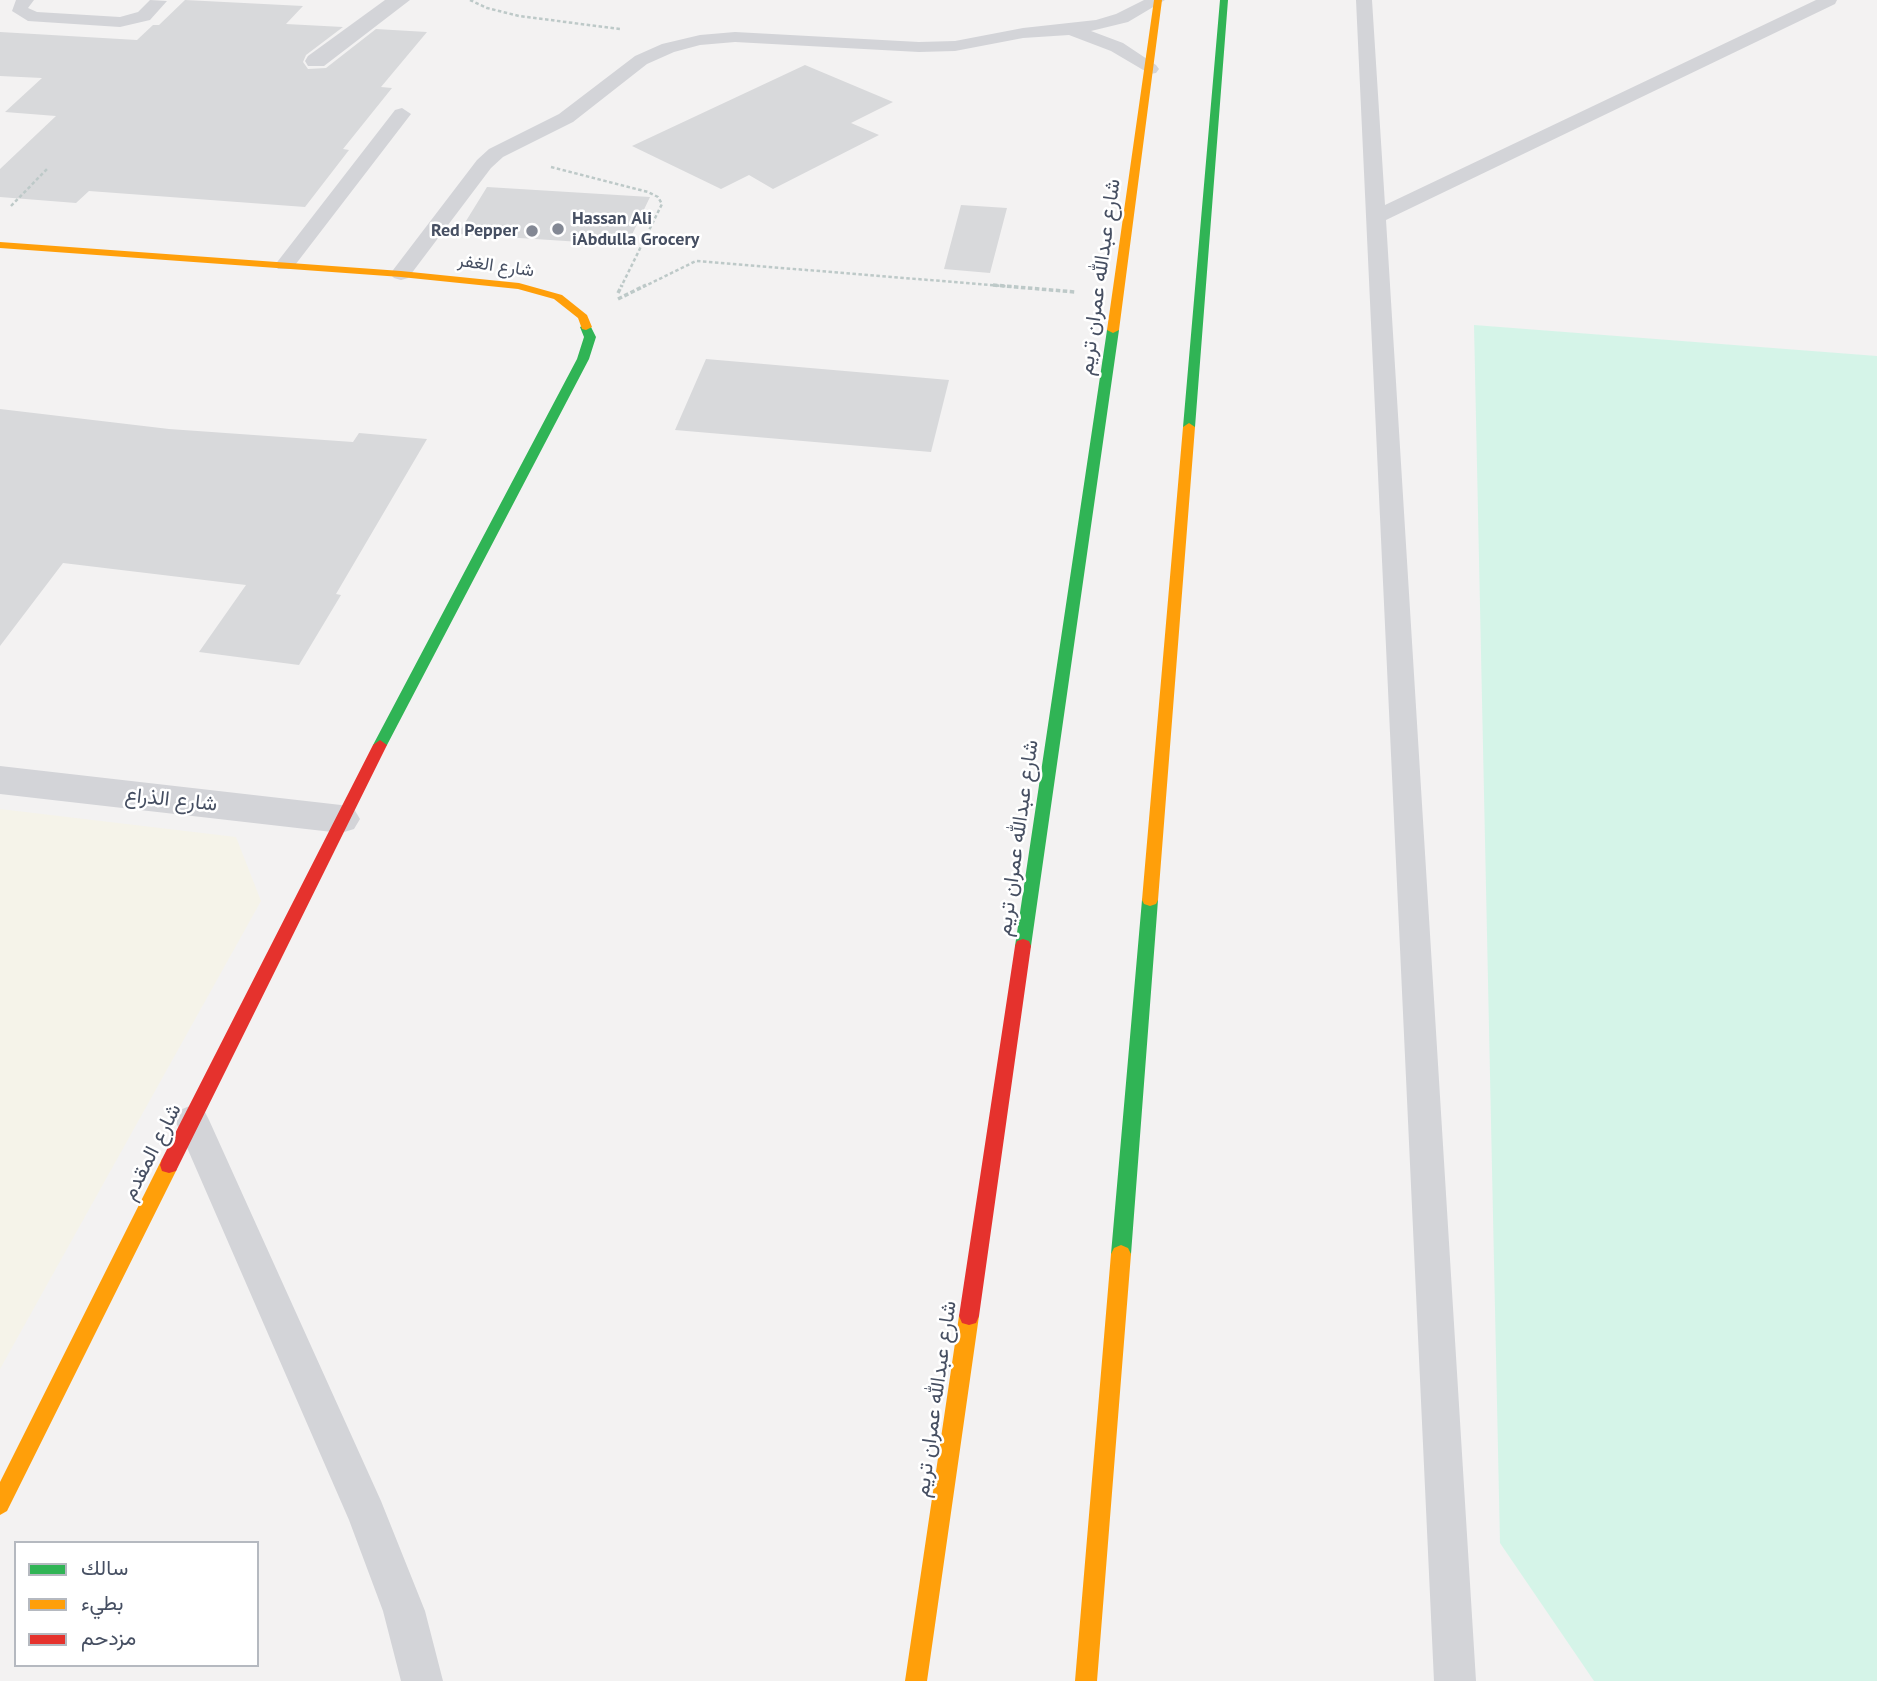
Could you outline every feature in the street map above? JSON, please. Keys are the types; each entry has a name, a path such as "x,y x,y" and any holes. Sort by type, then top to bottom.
{"street":[{"path":"316,61 399,0"},
{"name":"شارع عبدالله عمران تريم","path":"916,1681 1121,278 1157,0"},
{"path":"1086,1681 1224,0"},
{"name":"شارع الغفر","path":"0,245 401,274 519,286 558,297 583,317 590,337 583,359 341,819"},
{"name":"شارع الذراع","path":"0,780 341,819"},
{"name":"شارع المقدم","path":"0,1504 341,819"}],"lane":[{"path":"26,0 20,6 20,11 25,15 107,22 133,20 144,16 159,1"},
{"path":"401,274 484,164 496,153 566,118 640,60 668,48 700,40 735,37 938,47 976,44 1023,33 1071,30 1122,18 1157,0"},
{"path":"1364,0 1455,1681"},
{"path":"1374,218 1829,0"},
{"path":"1071,30 1117,47 1150,69"},
{"path":"285,265 402,114"},
{"path":"192,1120 367,1515 404,1611 422,1681"}],"path":[{"path":"470,0 487,8 519,16 623,30"},
{"path":"496,153 648,192 658,197 662,204 614,301 696,261 1079,292 1083,278 1121,278"},
{"path":"9,207 47,169"}],"green space":[{"path":"1474,325 1877,356 1877,1681 1594,1681 1500,1543"}],"sand":[{"path":"0,809 236,837 261,901 0,1369"}],"building":[{"path":"185,0 303,6 286,24 343,27 306,55 303,62 308,69 326,68 376,29 427,32 381,87 392,88 343,149 349,150 305,207 89,191 76,203 0,197 0,169 56,116 5,112 42,78 0,76 0,32 137,40 153,25 159,25"},
{"path":"805,65 893,102 851,123 879,135 773,189 749,175 721,189 632,146"},
{"path":"487,187 650,197 627,245 458,234"},
{"path":"961,205 1007,208 990,273 944,269"},
{"path":"706,359 949,380 931,452 675,430"},
{"path":"0,409 169,429 353,442 359,433 427,439 336,594 341,595 299,665 199,652 246,585 63,563 0,646"}],"traffic: fast":[{"path":"1189,427 1224,0"},
{"path":"380,745 583,359 590,337 586,327"},
{"path":"1023,946 1113,330"},
{"path":"1121,1254 1150,900"}],"traffic: slow":[{"path":"1113,330 1158,0"},
{"path":"0,245 401,274 519,286 558,297 583,317 586,327"},
{"path":"1150,900 1189,427"},
{"path":"0,1504 169,1165"},
{"path":"1086,1681 1121,1254"},
{"path":"916,1681 969,1316"}],"traffic: jam":[{"path":"169,1165 380,745"},
{"path":"969,1316 1023,946"}],"place":[{"name":"Hassan Ali iAbdulla Grocery","path":"558,229"},
{"name":"Red Pepper","path":"532,231"}]}
